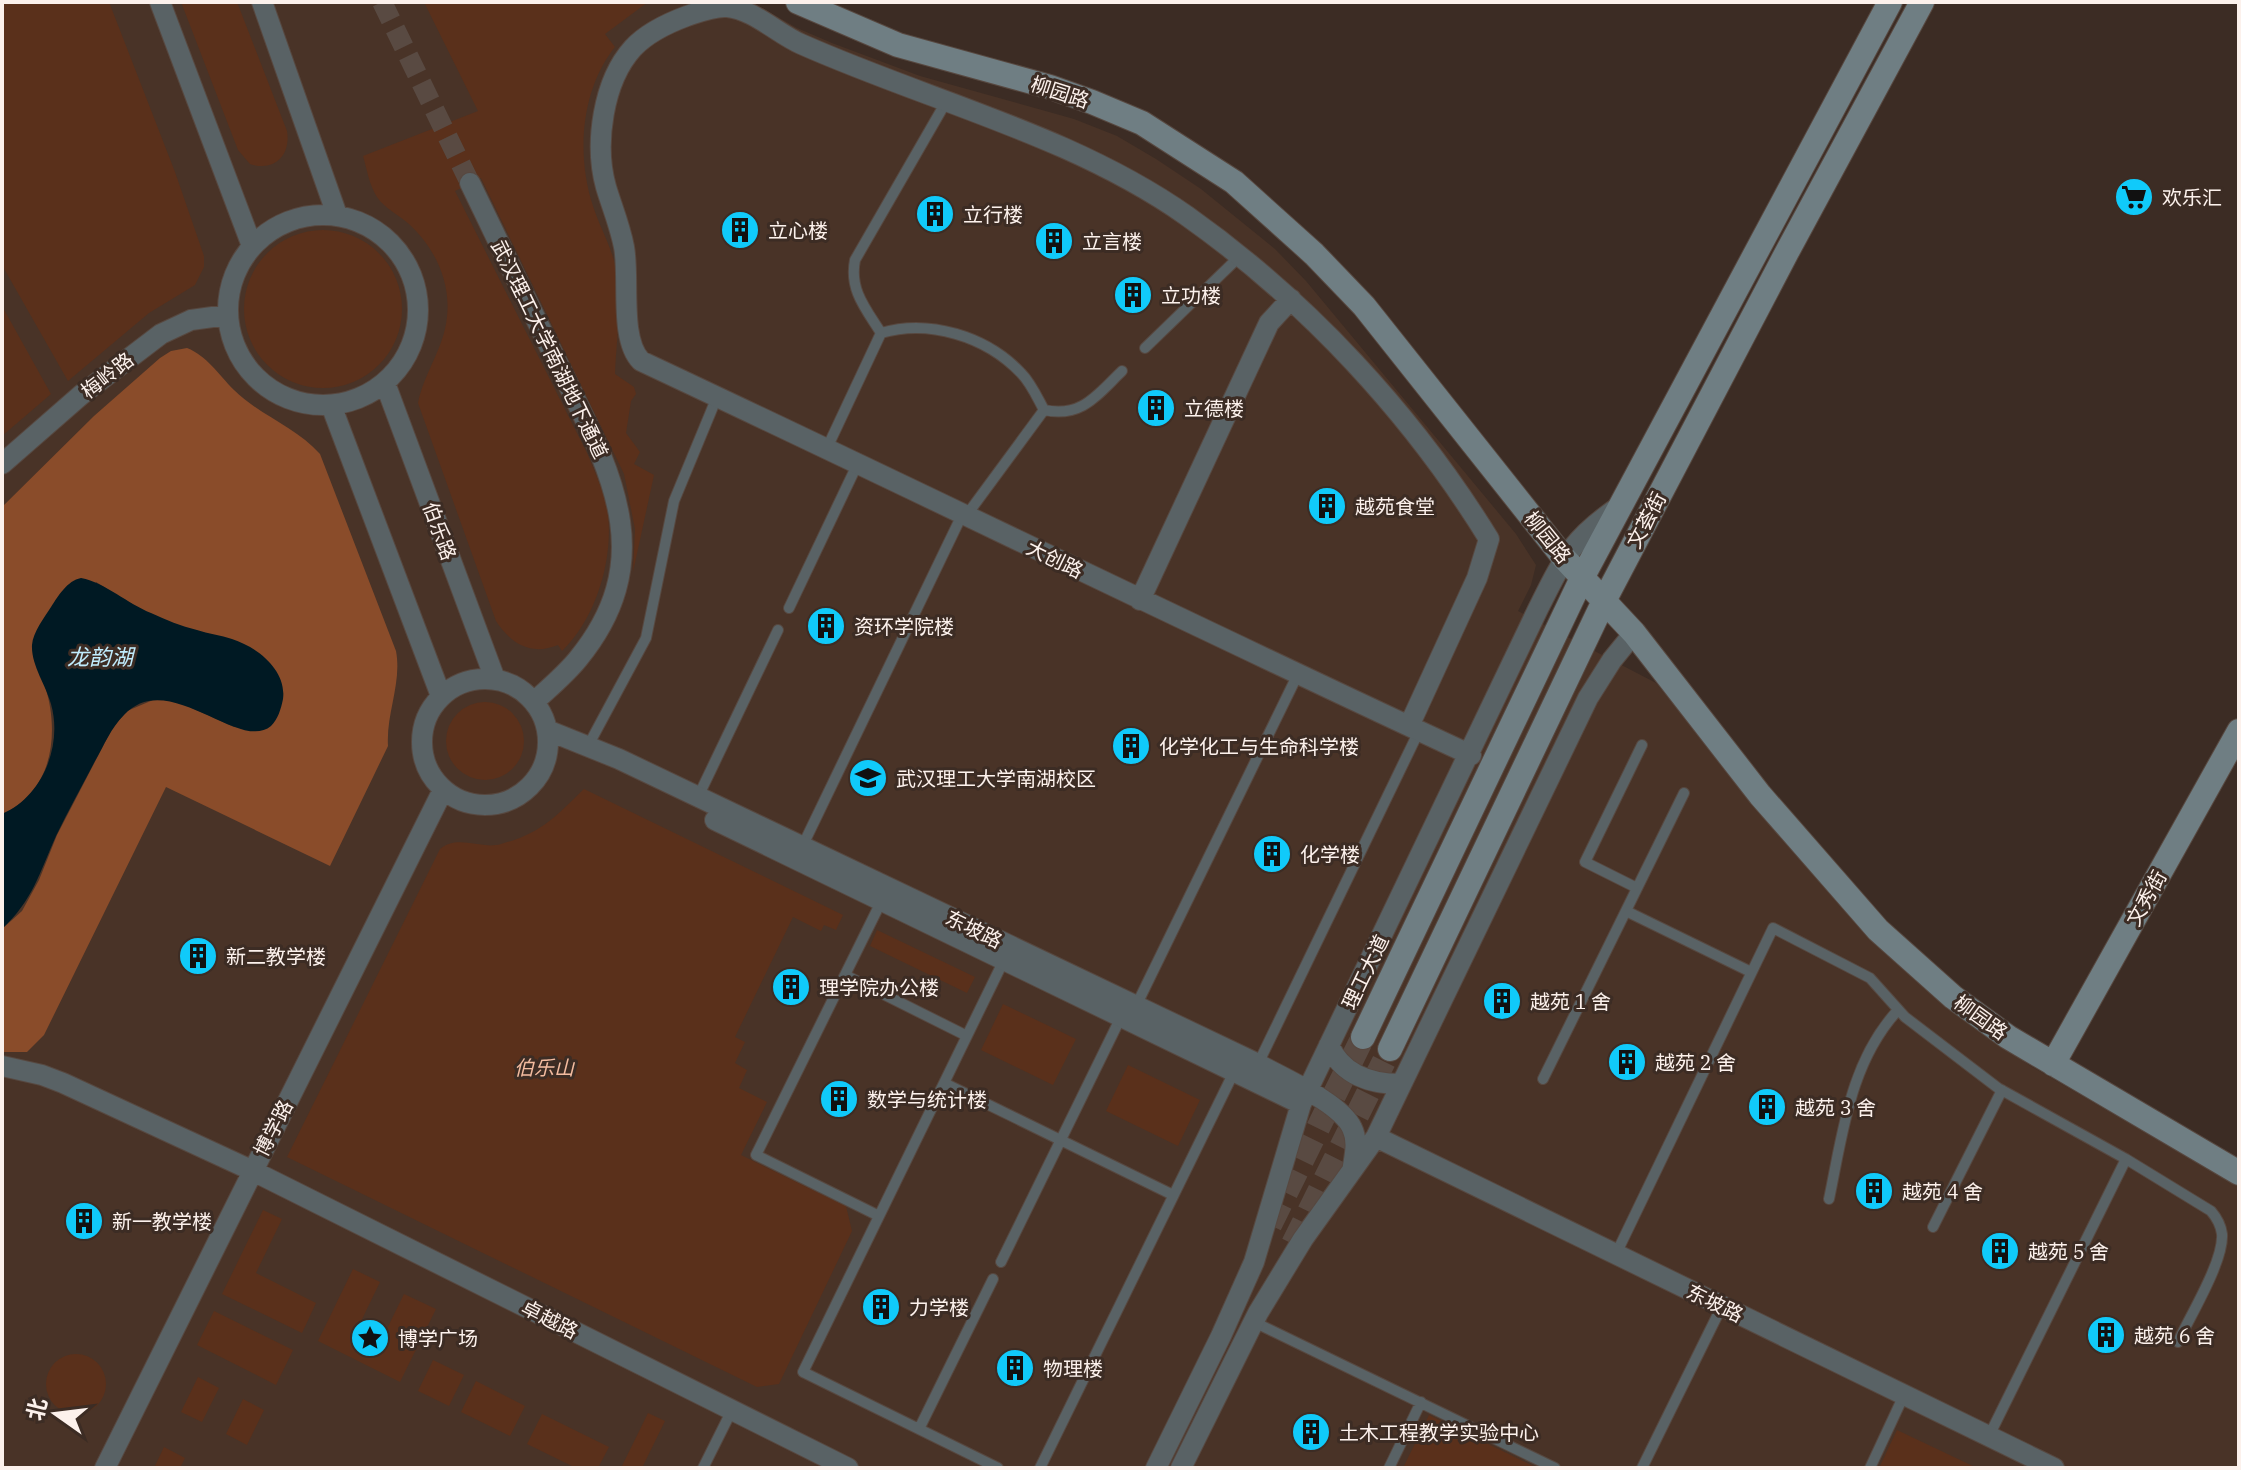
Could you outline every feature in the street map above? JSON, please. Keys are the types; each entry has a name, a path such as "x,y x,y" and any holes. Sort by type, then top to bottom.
{"main road":[{"name":"柳园路","path":"798,2 898,45 1050,87 1092,102 1142,123 1234,182 1314,254 1364,306 1564,558 1634,633 1760,795 1878,930 1953,997 2008,1037 2239,1173"},
{"name":"文荟街","path":"1363,1037 1582,578 1890,2"},
{"name":"文荟街","path":"1390,1049 1604,601 1922,2"},
{"name":"文秀街","path":"2053,1064 2239,731"}],"street":[{"path":"160,2 252,246"},
{"path":"262,2 337,215"},
{"name":"大创路","path":"946,102 799,43 732,8 699,12 678,19 645,38 624,60 615,78 608,101 601,151 603,176 623,245 630,344 641,361 1471,755"},
{"path":"946,102 1039,138 1130,180 1184,214 1325,330 1462,495 1489,539 1477,578 1414,728"},
{"name":"武汉理工大学南湖地下通道","path":"470,183 604,460 621,517 621,560 605,617 578,660 534,702"},
{"path":"313,214 337,215 358,220 377,231 400,254 415,283 418,305 414,337 400,366 385,383 360,398 331,405 309,405 269,389 252,375 239,357 227,315 233,278 252,246 269,230 290,219 313,214"},
{"path":"1140,600 1269,323 1291,299"},
{"name":"梅岭路","path":"2,464 105,375 161,334 191,320 227,315"},
{"name":"伯乐路","path":"385,383 495,679"},
{"path":"331,405 441,696"},
{"name":"理工大道","path":"1156,1468 1254,1262 1304,1098 1564,558 1583,532 1623,504"},
{"path":"1181,1468 1254,1322 1303,1239 1376,1137 1588,698 1634,633"},
{"path":"495,679 517,687 534,702 547,737 541,770 526,790 503,802 478,805 443,790 427,769 421,743 426,718 441,696 460,683 495,679"},
{"name":"东坡路","path":"547,737 588,746 698,797 882,900 1004,960 1258,1064 1304,1098"},
{"name":"东坡路","path":"547,737 615,772 799,853 1128,1012 1234,1072 1338,1112 1351,1126 1355,1142 1352,1170"},
{"name":"博学路","path":"105,1468 443,790"},
{"path":"1329,1045 1342,1065 1359,1076 1401,1084"},
{"name":"卓越路","path":"2,1066 63,1083 251,1170 848,1468"},
{"name":"东坡路","path":"1376,1137 2054,1468"}],"lane":[{"path":"881,333 855,291 855,260 946,102"},
{"path":"1145,348 1239,257"},
{"path":"827,448 881,333 901,327 931,328 988,348 1021,373 1044,410 1064,413 1078,409 1122,371"},
{"path":"588,746 646,638 674,501 717,397"},
{"path":"799,853 964,516 1044,410"},
{"path":"789,608 858,463"},
{"path":"698,797 778,630"},
{"path":"1001,1262 1298,674"},
{"path":"1258,1064 1414,728"},
{"path":"1637,888 1585,862 1642,745"},
{"path":"1543,1079 1684,793"},
{"path":"879,1216 756,1155 882,900"},
{"path":"1626,911 1751,972"},
{"path":"1616,1254 1773,928 1870,978 1898,1010 2002,1090 2204,1205 2217,1218 2221,1228 2219,1255 2178,1342"},
{"path":"998,1468 803,1372 1004,960"},
{"path":"845,975 967,1036"},
{"path":"1829,1199 1852,1089 1883,1027 1898,1010"},
{"path":"1040,1468 1234,1072"},
{"path":"944,1083 1173,1195"},
{"path":"1933,1227 2002,1090"},
{"path":"1989,1436 2126,1159"},
{"path":"919,1429 993,1279"},
{"path":"1642,1468 1722,1306"},
{"path":"1254,1322 1555,1468"},
{"path":"1870,1468 1904,1395"},
{"path":"1389,1468 1421,1402"},
{"path":"703,1468 732,1410"}],"shaded area":[{"name":"武汉理工大学南湖校区","path":"2,2 752,2 797,28 832,43 920,76 1074,119 1117,136 1156,159 1201,189 1275,249 1306,281 1516,534 1536,565 1531,585 1518,611 1656,683 1814,874 1896,962 1931,994 2029,1065 2239,1187 2239,1468 2,1468"},
{"path":"187,348 206,361 244,399 300,436 320,454 396,651 397,675 388,746 330,866 166,787 44,1035 27,1052 2,1052 2,929 22,911 113,727 127,711 153,700 164,700 181,703 234,727 266,729 263,657 233,641 158,617 96,582 45,686 52,723 48,759 42,776 19,804 2,814 2,507 94,416 160,358 171,351"}],"green space":[{"path":"2,2 109,2 204,256 204,267 195,285 149,313 68,381 2,265"},
{"path":"181,2 237,2 287,131 286,148 273,164 250,164 238,150"},
{"path":"424,2 648,2 605,34 615,47 595,82 585,123 584,144 588,186 617,275 619,312 615,374 634,387 636,394 631,401 626,433 640,452 634,464 654,475 633,572 635,529 624,474 481,178 455,191 588,455 607,508 608,546 601,585 585,621 562,651 558,645 539,649 522,646 508,636 496,621 418,403 445,328 448,304 444,279 434,255 418,233 377,197 363,156 478,111"},
{"path":"323,230 353,236 379,253 396,279 402,309 396,339 379,365 353,382 323,388 293,382 267,365 250,339 244,309 250,279 267,253 293,236"},
{"path":"2,306 51,394 2,436"},
{"path":"485,702 500,705 512,714 521,726 524,741 521,756 512,768 500,777 485,780 470,777 458,768 449,756 446,741 449,726 458,714 470,705"},
{"name":"伯乐山","path":"584,789 843,915 836,930 824,925 821,931 793,917 735,1037 745,1042 735,1063 747,1070 739,1088 767,1102 741,1155 846,1206 852,1231 779,1384 757,1387 287,1157 440,849 462,842 501,844 527,835 556,816"},
{"path":"877,930 975,977 967,993 870,946"},
{"path":"1003,1004 1076,1039 1053,1085 981,1050"},
{"path":"1128,1065 1200,1100 1178,1146 1106,1111"},
{"path":"263,1210 282,1219 256,1273 316,1303 302,1333 222,1294"},
{"path":"353,1269 380,1282 351,1342 375,1353 404,1294 436,1309 400,1382 318,1341"},
{"path":"214,1311 293,1350 276,1385 197,1345"},
{"path":"76,1354 87,1356 97,1363 104,1373 104,1395 97,1405 87,1412 76,1414 65,1412 55,1405 48,1395 46,1384 48,1373 55,1363 65,1356"},
{"path":"433,1360 464,1375 449,1406 418,1391"},
{"path":"198,1377 219,1388 202,1422 181,1412"},
{"path":"476,1381 525,1406 510,1436 461,1412"},
{"path":"243,1399 264,1410 247,1445 226,1434"},
{"path":"648,1413 665,1421 642,1468 621,1468"},
{"path":"542,1414 609,1447 598,1468 576,1468 527,1444"},
{"path":"1429,1415 1537,1468 1403,1468"},
{"path":"1897,1430 1977,1468 1879,1468"},
{"path":"164,1447 185,1458 180,1468 154,1468"}],"water":[{"name":"龙韵湖","path":"81,578 99,584 168,620 232,639 251,648 275,669 283,688 282,703 271,726 257,731 241,729 161,700 142,703 124,715 108,737 70,808 28,897 2,929 2,814 28,796 38,783 46,768 54,737 51,704 34,660 33,640 60,593 67,585"}],"tunnel":[{"path":"382,2 470,183"},
{"path":"1270,1225 1363,1037"},
{"path":"1293,1244 1390,1049"}],"place":[{"name":"欢乐汇","path":"2134,197"},
{"name":"立行楼","path":"935,214"},
{"name":"立心楼","path":"740,230"},
{"name":"立言楼","path":"1054,241"},
{"name":"立功楼","path":"1133,295"},
{"name":"立德楼","path":"1156,408"},
{"name":"越苑食堂","path":"1327,506"},
{"name":"资环学院楼","path":"826,626"},
{"name":"化学化工与生命科学楼","path":"1131,746"},
{"name":"武汉理工大学南湖校区","path":"868,778"},
{"name":"化学楼","path":"1272,854"},
{"name":"新二教学楼","path":"198,956"},
{"name":"理学院办公楼","path":"791,987"},
{"name":"越苑 1 舍","path":"1502,1001"},
{"name":"越苑 2 舍","path":"1627,1062"},
{"name":"数学与统计楼","path":"839,1099"},
{"name":"越苑 3 舍","path":"1767,1107"},
{"name":"越苑 4 舍","path":"1874,1191"},
{"name":"新一教学楼","path":"84,1221"},
{"name":"越苑 5 舍","path":"2000,1251"},
{"name":"力学楼","path":"881,1307"},
{"name":"越苑 6 舍","path":"2106,1335"},
{"name":"博学广场","path":"370,1338"},
{"name":"物理楼","path":"1015,1368"},
{"name":"土木工程教学实验中心","path":"1311,1432"}]}
